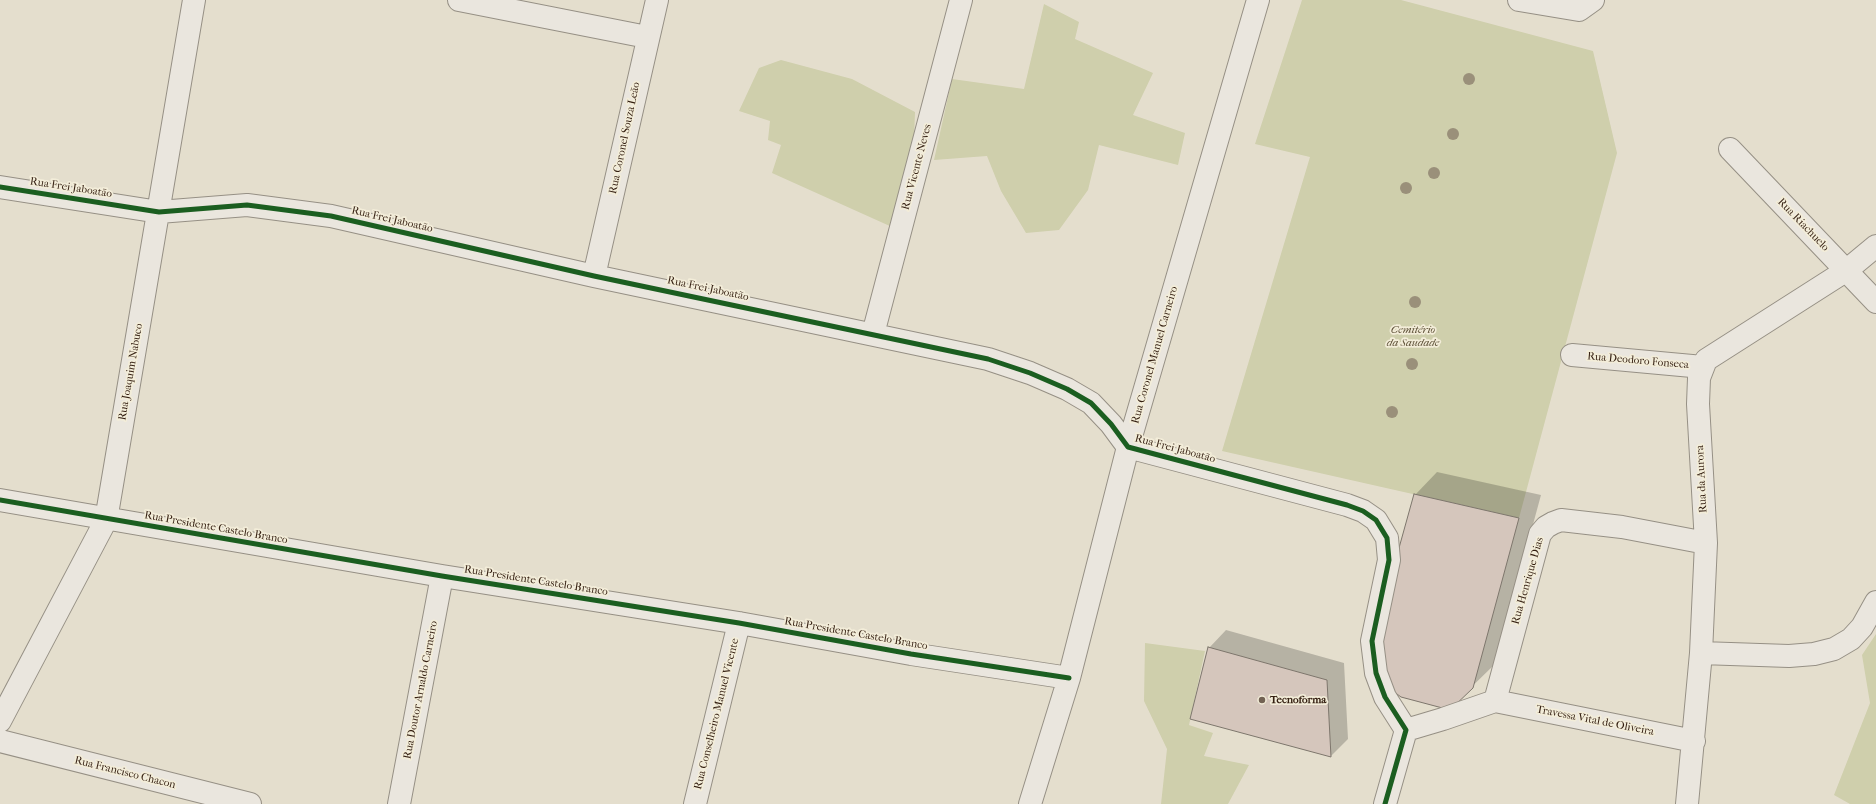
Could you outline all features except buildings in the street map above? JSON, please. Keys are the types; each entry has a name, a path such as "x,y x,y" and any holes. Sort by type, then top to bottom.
{"street":[{"name":"Rua Joaquim Nabuco","path":"0,721 106,520 194,0"},
{"path":"459,0 647,37"},
{"name":"Rua Coronel Souza Leão","path":"594,276 647,37 657,0"},
{"name":"Rua Vicente Neves","path":"873,334 961,0"},
{"name":"Rua Coronel Manuel Carneiro","path":"1030,804 1069,678 1128,447 1258,0"},
{"path":"1519,0 1579,10 1593,0"},
{"name":"Rua Riachuelo","path":"1730,150 1847,270 1876,302"},
{"name":"Rua Frei Jaboatão","path":"0,187 158,212 247,205 330,216 594,276 988,359 1030,373 1067,389 1091,403 1111,424 1128,447 1347,505 1363,511 1376,520 1387,538 1389,560 1372,641 1376,673 1385,697 1406,730"},
{"name":"Rua da Aurora","path":"1687,804 1701,653 1706,543 1698,404 1698,378 1706,360 1722,348 1847,270 1876,246"},
{"name":"Rua Deodoro Fonseca","path":"1572,355 1703,367"},
{"name":"Rua Presidente Castelo Branco","path":"0,500 106,520 442,576 739,623 911,654 1069,678"},
{"name":"Rua Henrique Dias","path":"1495,701 1540,534 1546,527 1561,520 1622,526 1706,543"},
{"name":"Rua Doutor Arnaldo Carneiro","path":"399,804 442,576"},
{"path":"1701,653 1789,656 1814,654 1834,649 1851,639 1862,628 1876,602"},
{"name":"Rua Conselheiro Manuel Vicente","path":"695,804 739,623"},
{"path":"1385,804 1406,730 1495,701"},
{"name":"Travessa Vital de Oliveira","path":"1495,701 1694,741"},
{"name":"Rua Francisco Chacon","path":"0,741 250,804"}],"green space":[{"name":"Cemitério da Saudade","path":"1302,0 1401,0 1593,51 1617,153 1519,518 1222,451 1310,157 1255,144"},
{"path":"1044,4 1079,22 1075,39 1153,73 1133,115 1185,133 1178,165 1099,145 1088,190 1059,230 1026,233 1001,191 987,156 934,160 952,79 1024,89"},
{"path":"781,60 852,79 915,112 914,140 892,227 772,173 781,145 768,140 770,121 739,111 759,68"},
{"path":"1876,634 1876,804 1850,804 1834,795 1870,703 1862,655"},
{"path":"1145,643 1205,651 1189,725 1213,733 1204,756 1249,765 1228,804 1161,804 1167,749 1144,701"}],"cycle path":[{"path":"0,187 159,212 247,205 331,216 594,276 988,359 1030,373 1067,389 1091,403 1111,424 1128,447 1347,505 1363,511 1376,520 1387,538 1389,560 1372,641 1376,673 1385,697 1406,730 1385,804"},
{"path":"0,500 442,576 739,623 911,654 1069,678"}],"place":[{"name":"Tecnoforma","path":"1262,700"}]}
